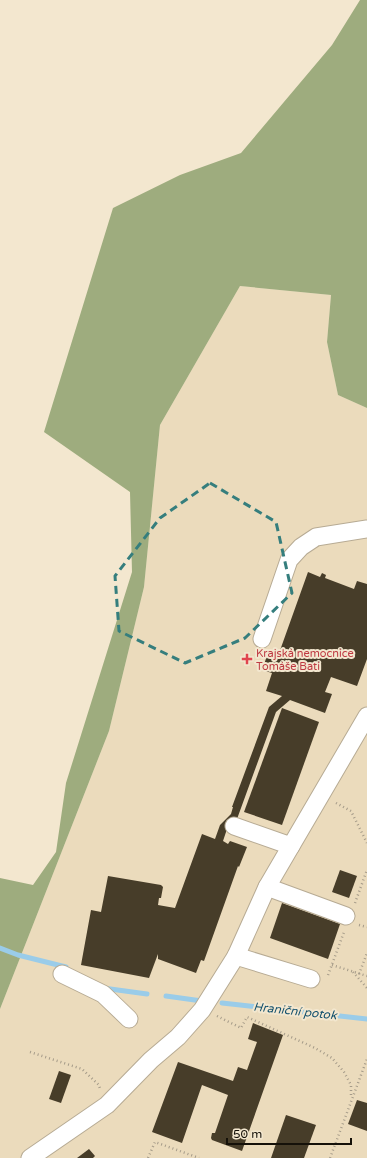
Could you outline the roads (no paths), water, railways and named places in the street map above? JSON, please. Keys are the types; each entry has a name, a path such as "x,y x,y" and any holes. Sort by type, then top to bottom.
{"lane":[{"path":"262,639 289,560 301,547 316,537 367,529"},
{"path":"30,1158 107,1106 151,1060 178,1037 202,1010 236,956 267,887 367,716"},
{"path":"234,826 291,846"},
{"path":"267,887 346,916"},
{"path":"236,956 311,979"},
{"path":"62,974 103,994 129,1019"}],"waterway":[{"name":"Hraniční potok","path":"0,948 18,955 66,967"},
{"name":"Hraniční potok","path":"103,988 147,994"},
{"name":"Hraniční potok","path":"166,996 202,1001"},
{"name":"Hraniční potok","path":"222,1003 367,1019"}],"place":[{"name":"Krajská nemocnice Tomáše Bati","path":"247,659"}]}
